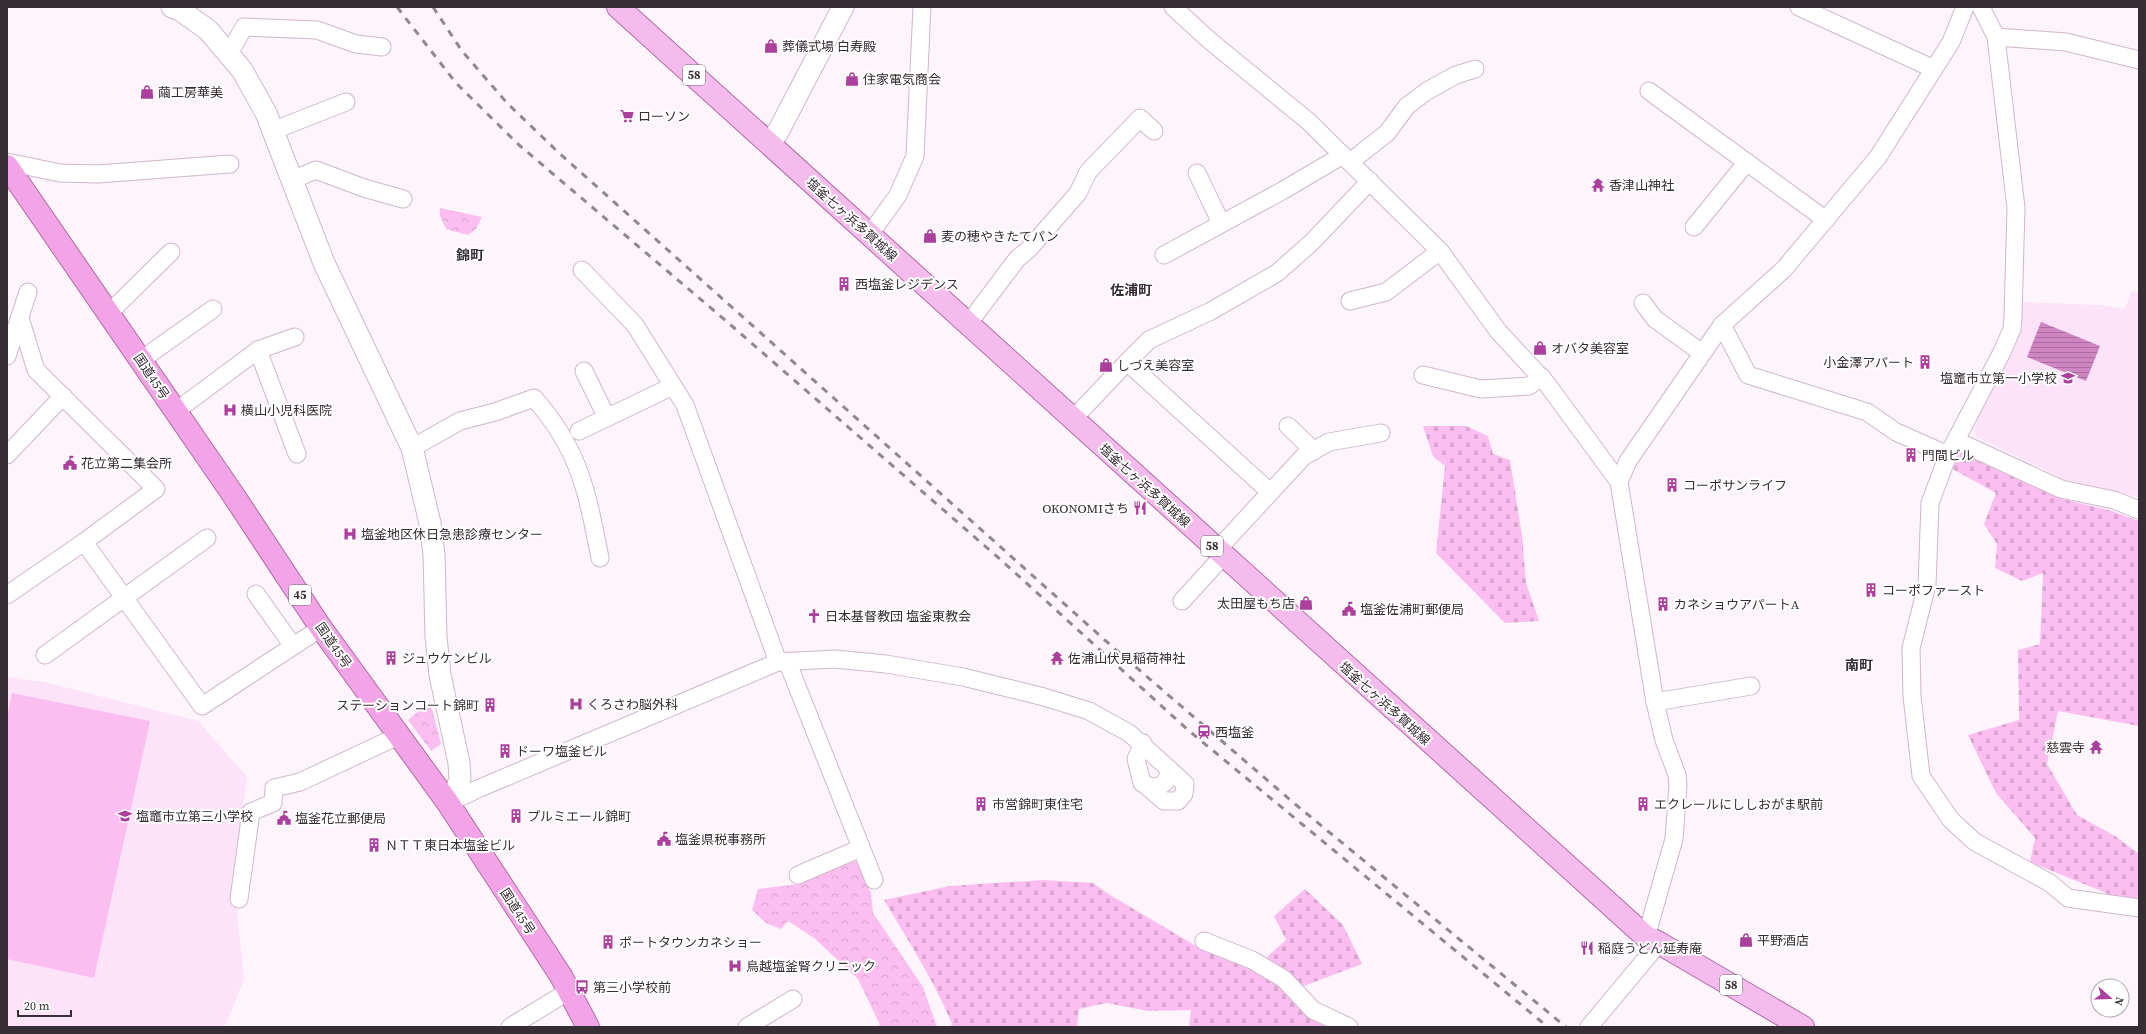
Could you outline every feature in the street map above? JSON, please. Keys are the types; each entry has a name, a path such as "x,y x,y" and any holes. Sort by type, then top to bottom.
{"highway":[{"name":"国道45号","path":"7,166 176,411 321,628 448,803 569,991 588,1027"}],"main road":[{"name":"塩釜七ヶ浜多賀城線","path":"618,7 1220,553 1653,932 1795,1025"}],"street":[{"path":"172,7 180,10 208,30 242,70 266,113 324,263 412,448 430,523 434,554 436,637 440,675 459,763 460,779 456,790 448,803"},
{"path":"770,144 779,130 843,7"},
{"path":"870,234 898,195 915,156 922,7"},
{"path":"1173,7 1209,40 1308,121 1440,251 1498,331 1542,377 1619,482 1655,702 1664,740 1677,775 1678,785 1674,839 1653,932 1589,1027"},
{"path":"1799,7 1934,69"},
{"path":"1619,482 1628,462 1722,324 1784,269 1878,157 1951,42 1965,7"},
{"path":"1982,7 1996,37 2016,208 2013,317 2012,329 2002,352 1957,441 1948,455 1930,503 1926,585 1911,648 1912,696 1921,776 1951,820 1975,842 2050,884 2068,898 2139,908"},
{"path":"229,54 244,27 317,30 356,44 382,47"},
{"path":"1996,37 2066,42 2139,60"},
{"path":"1164,255 1221,223 1346,158 1387,133 1407,106 1427,91 1456,75 1475,69"},
{"path":"1649,91 1826,220"},
{"path":"272,131 346,102"},
{"path":"968,324 1017,259 1029,249 1078,193 1088,172 1140,118 1154,131"},
{"path":"7,162 60,173 98,174 230,164"},
{"path":"1694,227 1747,162"},
{"path":"292,180 316,170 364,188 403,199"},
{"path":"1197,173 1221,223"},
{"path":"1073,419 1149,340 1210,311 1277,273 1312,242 1370,181"},
{"path":"1350,301 1386,292 1440,251"},
{"path":"109,313 171,252"},
{"path":"582,270 635,325 673,386 687,412 783,662 874,880"},
{"path":"7,356 28,292"},
{"path":"1643,304 1655,320 1702,353"},
{"path":"141,360 213,309"},
{"path":"7,595 84,542 156,489 36,370 20,318"},
{"path":"1722,324 1748,375 1867,412 1896,432 1948,455"},
{"path":"176,411 258,350 295,337"},
{"path":"258,350 297,454"},
{"path":"1127,362 1270,492"},
{"path":"584,371 607,418"},
{"path":"1423,375 1481,389 1529,386 1542,377"},
{"path":"579,431 673,386"},
{"path":"7,455 63,396"},
{"path":"412,448 460,421 495,412 534,398 553,419 576,460 588,497 600,558"},
{"path":"1288,426 1314,450"},
{"path":"1182,601 1270,492 1304,456 1329,442 1381,433"},
{"path":"1957,441 2061,489 2114,500 2139,510"},
{"path":"45,655 207,538"},
{"path":"84,542 202,706 321,628"},
{"path":"256,594 294,646"},
{"path":"448,803 480,788 783,662 835,659 886,664 963,678 1044,696 1089,711 1129,733 1143,744 1186,784 1184,794 1178,801 1164,801 1142,782 1136,759 1143,744"},
{"path":"1655,702 1751,686"},
{"path":"239,899 251,812 273,803 274,788 300,782 398,736"},
{"path":"1142,782 1154,788 1161,786 1166,781 1169,769"},
{"path":"798,875 861,848"},
{"path":"1204,941 1252,960 1284,979 1312,1010 1349,1027"},
{"path":"510,1027 569,991"},
{"path":"747,1027 793,999"}],"shaded area":[{"name":"塩竈市立第一小学校","path":"2132,291 2139,293 2139,497 2066,480 1976,437 1975,425 2018,332 2022,302 2100,305 2125,309"},
{"path":"2041,322 2100,346 2086,381 2027,357"},
{"name":"塩竈市立第三小学校","path":"7,677 44,682 198,721 247,777 237,855 236,902 244,978 224,1027 7,1027"}],"green space":[{"path":"440,208 482,217 476,229 468,235 446,229 440,216"},
{"path":"1423,426 1466,426 1488,436 1493,454 1510,460 1522,536 1526,583 1539,621 1505,623 1436,553 1445,466 1433,456"},
{"path":"1959,451 2062,499 2112,511 2139,521 2139,726 2058,711 2047,764 2077,815 2115,836 2139,854 2139,894 2133,904 2030,862 2035,838 1996,793 1968,735 2019,720 2018,650 2040,644 2043,573 2022,581 1995,568 1997,544 1984,524 1996,493 1949,467"},
{"path":"12,693 150,721 94,978 7,959 7,717"},
{"path":"430,702 441,744 431,751 408,720"},
{"path":"856,861 871,893 873,913 923,987 937,1027 873,1027 880,1025 858,979 814,938 788,921 781,929 766,923 752,910 758,889 799,884 830,869"},
{"path":"1043,880 1093,883 1110,895 1203,950 1250,965 1335,1027 1189,1027 1191,1010 1148,1011 1107,1003 1079,1009 1077,1027 950,1027 952,1024 937,992 884,900 950,886"},
{"path":"1305,889 1343,925 1362,964 1301,987 1267,957 1286,940 1274,916"}],"railway":[{"path":"397,7 456,83 519,145 725,320 1001,560 1188,730 1548,1027"},
{"path":"433,7 462,51 507,103 558,152 1116,650 1295,804 1566,1027"}],"place":[{"name":"葬儀式場 白寿殿","path":"771,46"},
{"name":"住家電気商会","path":"852,79"},
{"name":"繭工房華美","path":"147,92"},
{"name":"ローソン","path":"627,116"},
{"name":"香津山神社","path":"1598,185"},
{"name":"麦の穂やきたてパン","path":"930,236"},
{"name":"西塩釜レジデンス","path":"844,284"},
{"name":"オバタ美容室","path":"1540,348"},
{"name":"小金澤アパート","path":"1925,362"},
{"name":"しづえ美容室","path":"1106,365"},
{"name":"塩竈市立第一小学校","path":"2068,378"},
{"name":"横山小児科医院","path":"230,410"},
{"name":"門間ビル","path":"1911,455"},
{"name":"花立第二集会所","path":"70,463"},
{"name":"コーポサンライフ","path":"1672,485"},
{"name":"OKONOMIさち","path":"1140,508"},
{"name":"塩釜地区休日急患診療センター","path":"350,534"},
{"name":"コーポファースト","path":"1871,590"},
{"name":"太田屋もち店","path":"1306,603"},
{"name":"カネショウアパートA","path":"1663,604"},
{"name":"塩釜佐浦町郵便局","path":"1349,609"},
{"name":"日本基督教団 塩釜東教会","path":"814,616"},
{"name":"ジュウケンビル","path":"391,658"},
{"name":"佐浦山伏見稲荷神社","path":"1057,658"},
{"name":"くろさわ脳外科","path":"576,704"},
{"name":"ステーションコート錦町","path":"490,705"},
{"name":"西塩釜","path":"1204,732"},
{"name":"慈雲寺","path":"2096,747"},
{"name":"ドーワ塩釜ビル","path":"505,751"},
{"name":"市営錦町東住宅","path":"981,804"},
{"name":"エクレールにししおがま駅前","path":"1643,804"},
{"name":"塩竈市立第三小学校","path":"125,816"},
{"name":"プルミエール錦町","path":"516,816"},
{"name":"塩釜花立郵便局","path":"284,818"},
{"name":"塩釜県税事務所","path":"664,839"},
{"name":"ＮＴＴ東日本塩釜ビル","path":"374,845"},
{"name":"平野酒店","path":"1746,940"},
{"name":"ポートタウンカネショー","path":"608,942"},
{"name":"稲庭うどん延寿庵","path":"1587,948"},
{"name":"鳥越塩釜腎クリニック","path":"735,966"},
{"name":"第三小学校前","path":"582,987"}],"district":[{"name":"錦町","path":"470,255"},
{"name":"佐浦町","path":"1131,290"},
{"name":"南町","path":"1859,665"}]}
